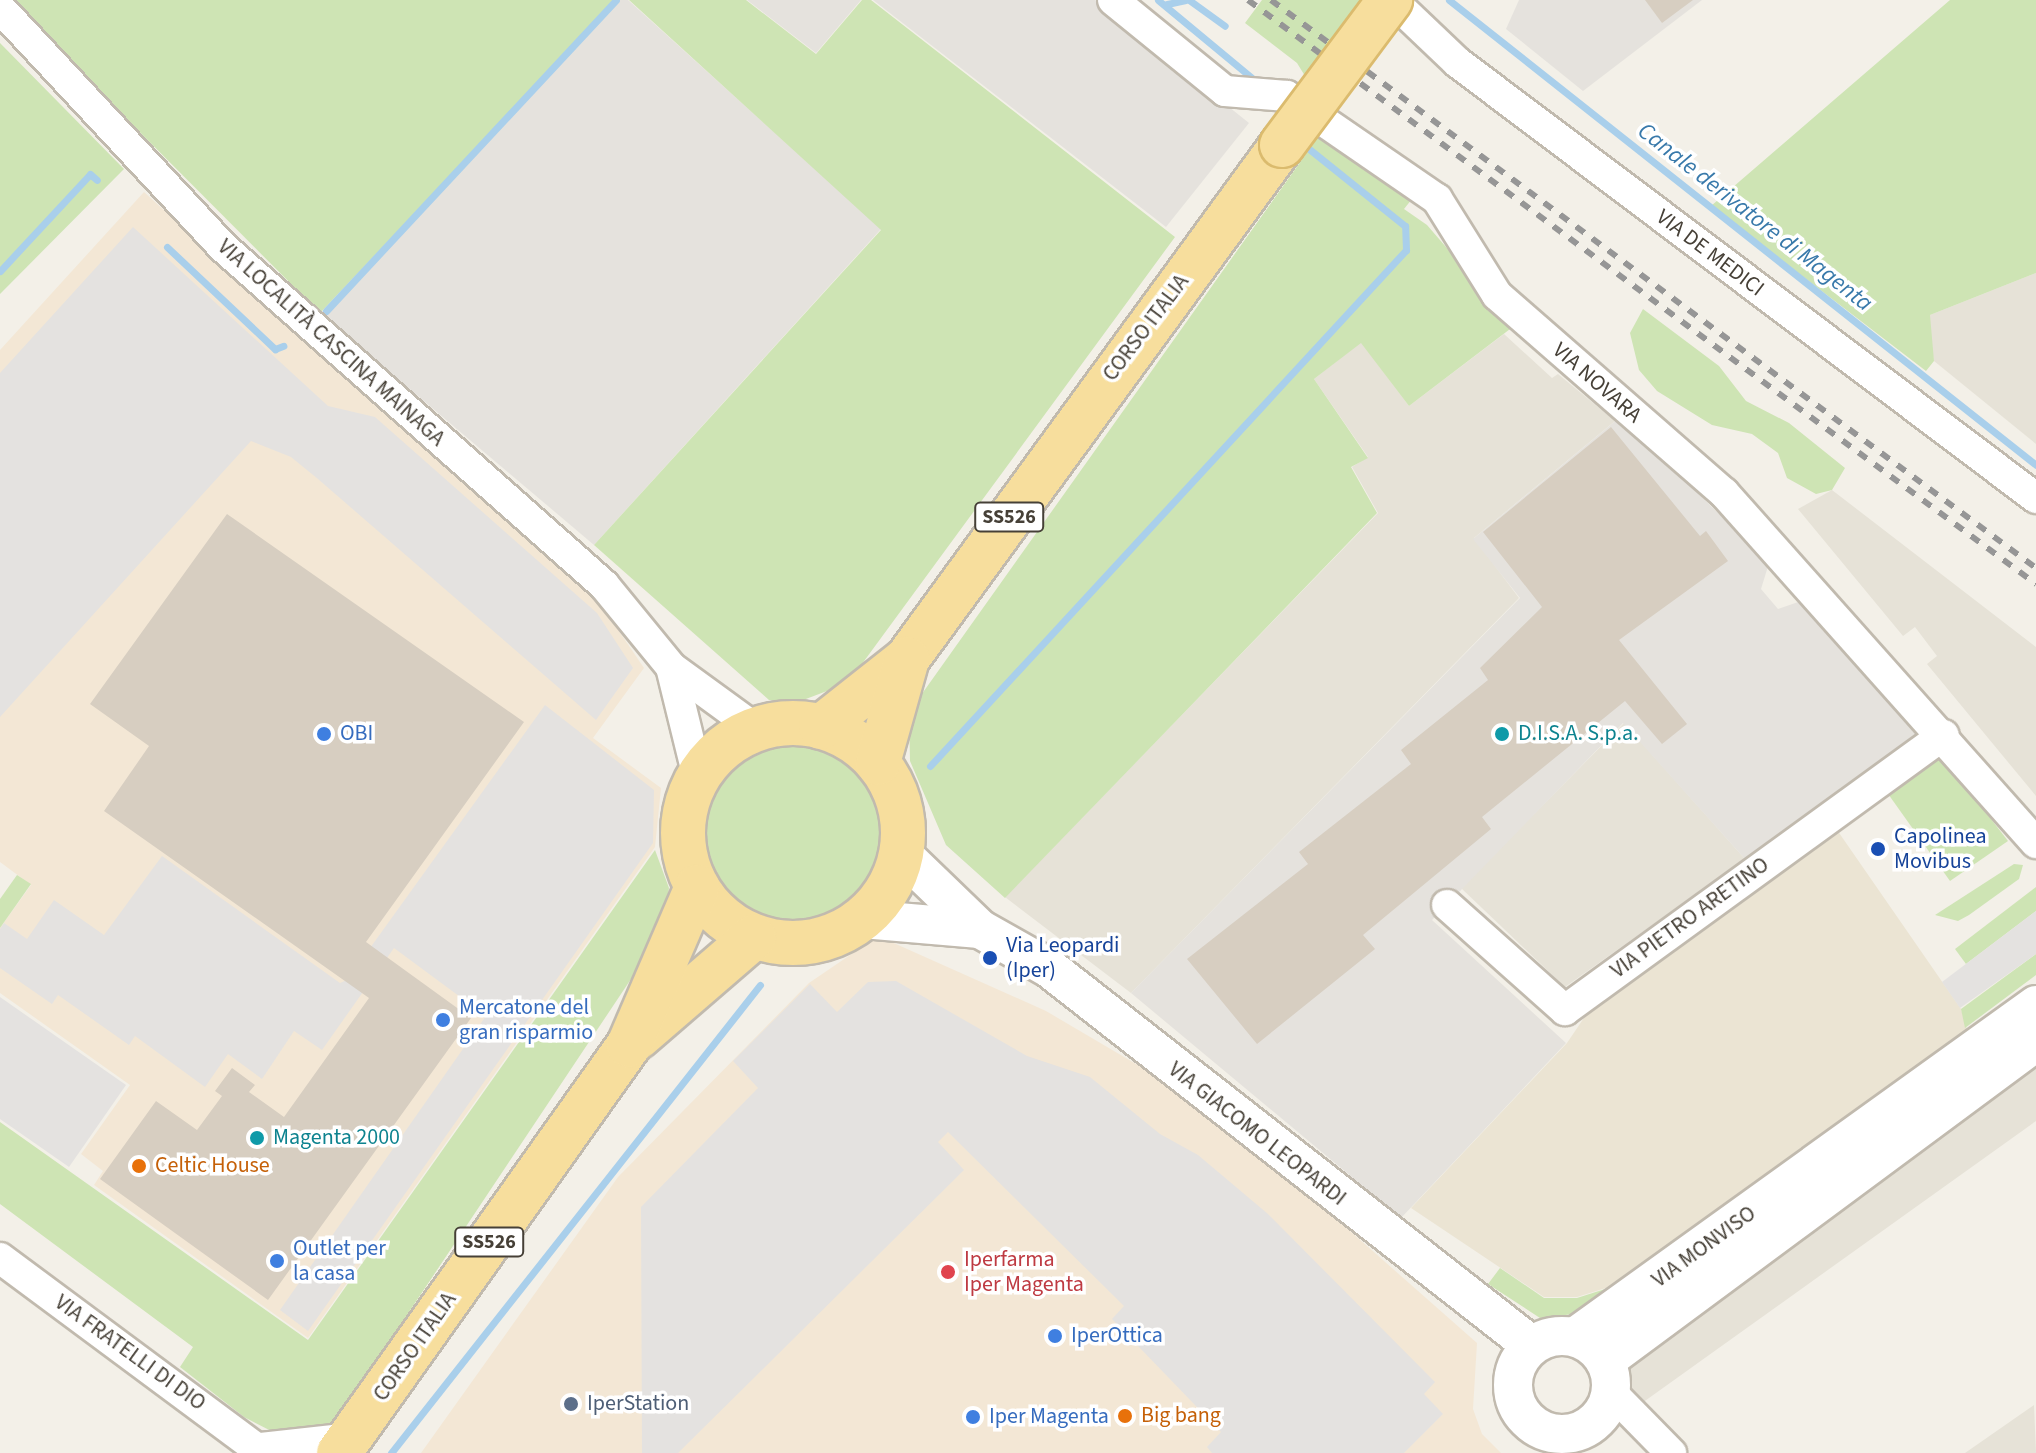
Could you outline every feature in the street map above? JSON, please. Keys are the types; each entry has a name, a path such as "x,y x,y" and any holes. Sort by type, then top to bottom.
{"main road":[{"name":"CORSO ITALIA","path":"821,727 907,659 1391,0"},
{"name":"CORSO ITALIA","path":"878,763 907,659"},
{"path":"794,723 821,727 849,738 878,763 897,797 902,854 888,890 863,919 811,942 754,937 721,917 697,887 683,832 698,777 723,748 756,729 794,723"},
{"name":"CORSO ITALIA","path":"344,1446 629,1045 697,887"},
{"name":"CORSO ITALIA","path":"629,1045 754,937"}],"street":[{"name":"VIA NOVARA","path":"1113,0 1225,91 1268,97 1287,96 1437,199 1497,295 1724,493 1944,735 2036,843"},
{"name":"VIA DE MEDICI","path":"1391,0 1457,62 2036,498"},
{"name":"VIA LOCALITÀ CASCINA MAINAGA","path":"0,8 224,248 596,578 671,667 756,729"},
{"name":"VIA LOCALITÀ CASCINA MAINAGA","path":"671,667 698,777"},
{"name":"VIA PIETRO ARETINO","path":"1447,905 1565,1010 1944,735"},
{"name":"VIA GIACOMO LEOPARDI","path":"902,854 980,929 1049,968 1531,1345"},
{"name":"VIA GIACOMO LEOPARDI","path":"863,919 980,929"},
{"name":"VIA MONVISO","path":"1608,1376 1840,1167 2036,1005"},
{"name":"VIA MONVISO","path":"1575,1337 2036,1042"},
{"name":"VIA FRATELLI DI DIO","path":"0,1258 261,1450 344,1446"},
{"path":"1608,1376 1585,1428 1556,1434 1532,1424 1516,1404 1512,1378 1531,1345 1552,1336 1575,1337 1608,1376 1671,1453"}],"shaded area":[{"path":"618,0 628,0 881,229 594,545 320,313"},
{"path":"747,0 861,0 816,53"},
{"path":"873,0 1095,0 1249,123 1166,227"},
{"path":"1519,0 1702,0 1583,91 1506,29"},
{"path":"144,192 604,609 644,668 593,738 661,788 655,847 308,1338 94,1185 103,1171 81,1154 130,1085 0,993 0,928 31,885 0,862 0,350"},
{"path":"133,227 328,406 375,417 597,613 633,668 596,720 291,457 251,441 0,717 0,373"},
{"path":"2036,273 2036,444 1934,361 1927,323 1930,315"},
{"path":"1504,334 1552,378 1558,374 1615,421 1474,538 1519,598 1131,993 1005,897 1378,513 1352,467 1368,457 1314,379 1361,342 1409,406"},
{"path":"1620,417 1769,563 1761,589 1778,609 1804,600 1922,732 1745,859 1623,723 1432,920 1566,1043 1401,1218 1131,993 1520,598 1473,539"},
{"path":"1832,490 2036,647 2036,796 1927,664 1937,656 1915,627 1903,636 1798,509"},
{"name":"Magenta 2000","path":"545,705 654,790 653,843 308,1331 280,1310 486,1016 394,948 322,1050 294,1031 262,1079 228,1054 205,1087 135,1036 129,1045 58,995 52,1004 0,968 0,929 4,923 27,939 54,900 104,935 162,856 340,983 347,980"},
{"path":"1624,723 1745,859 1565,987 1461,888"},
{"path":"1835,827 1961,1009 1968,1032 1641,1277 1577,1297 1544,1297 1411,1208 1567,1043 1592,1006"},
{"path":"2036,911 2036,954 1960,1008 1942,982"},
{"path":"878,936 1046,1011 1153,1074 1350,1231 1477,1343 1473,1409 1482,1434 1501,1453 421,1453 618,1177 809,983"},
{"path":"896,981 1027,1056 1090,1077 1160,1134 1198,1155 1268,1214 1435,1382 1424,1394 1443,1414 1404,1453 1212,1453 1207,1447 1221,1432 1112,1319 1124,1306 948,1132 938,1142 964,1170 678,1453 642,1453 641,1207 758,1088 733,1061 810,984 837,1012 868,982"},
{"path":"0,997 126,1085 69,1167 0,1119"},
{"path":"2036,1054 2036,1121 1642,1403 1622,1385 1623,1363"},
{"path":"2034,1405 2036,1453 1965,1453"}],"green space":[{"path":"8,0 617,0 320,313"},
{"path":"629,0 746,0 816,54 862,0 871,0 1175,237 848,683 798,702 769,700 594,545 881,230"},
{"path":"1262,0 1365,1 1305,76 1297,63 1245,23"},
{"path":"1950,0 2036,0 2036,273 1930,315 1934,361 1926,371 1711,206"},
{"path":"0,43 124,169 0,294"},
{"path":"1323,130 1412,199 1404,209 1427,225 1514,326 1409,406 1361,343 1314,379 1368,458 1351,467 1377,513 1005,898 946,845 910,761 909,712"},
{"path":"1643,309 1719,366 1746,401 1789,423 1845,468 1832,490 1816,494 1787,478 1778,453 1752,434 1712,425 1657,391 1639,370 1630,333"},
{"path":"791,744 825,751 854,770 873,799 880,833 873,867 854,896 825,915 791,922 757,915 728,896 709,867 702,833 709,799 728,770 757,751"},
{"path":"1943,757 2008,841 1950,881 1886,791"},
{"path":"655,850 669,888 663,931 337,1420 314,1435 283,1437 244,1417 180,1367 193,1347 0,1204 0,1122 308,1340"},
{"path":"2014,864 2023,865 2019,879 1969,915 1958,921 1935,915"},
{"path":"17,875 31,884 0,928 0,899"},
{"path":"2036,887 2036,911 1966,964 1955,949"},
{"path":"2036,954 2036,975 1965,1028 1961,1009"},
{"path":"1500,1268 1544,1298 1577,1298 1627,1282 1582,1313 1540,1318 1488,1284"}],"building":[{"path":"1645,0 1693,0 1662,23"},
{"name":"D.I.S.A. S.p.a.","path":"1611,427 1700,536 1706,531 1728,561 1619,640 1687,724 1662,744 1625,701 1482,817 1491,829 1363,935 1375,949 1257,1044 1187,959 1308,864 1299,852 1411,764 1401,750 1488,680 1480,668 1542,607 1483,532"},
{"name":"OBI","path":"227,514 524,722 366,942 471,1018 268,1300 100,1179 156,1101 197,1130 222,1096 215,1091 232,1068 255,1085 249,1092 284,1117 369,998 104,811 149,746 90,704"}],"waterway":[{"path":"326,311 616,0"},
{"path":"1158,0 1259,84"},
{"path":"1167,4 1186,0"},
{"name":"Canale derivatore di Magenta","path":"1189,0 1225,26"},
{"name":"Canale derivatore di Magenta","path":"1449,0 2036,465"},
{"path":"930,766 1406,250 1405,226 1303,144"},
{"path":"0,271 90,174 97,180"},
{"path":"167,247 275,349 283,346"},
{"path":"391,1453 760,985"}],"railway":[{"path":"1248,0 2036,584"},
{"path":"1271,0 2036,568"}],"place":[{"name":"OBI","path":"324,734"},
{"name":"D.I.S.A. S.p.a.","path":"1502,734"},
{"name":"Capolinea Movibus","path":"1878,849"},
{"name":"Via Leopardi (Iper)","path":"990,958"},
{"name":"Mercatone del gran risparmio","path":"443,1020"},
{"name":"Magenta 2000","path":"257,1138"},
{"name":"Celtic House","path":"139,1166"},
{"name":"Outlet per la casa","path":"277,1261"},
{"name":"Iperfarma Iper Magenta","path":"948,1272"},
{"name":"IperOttica","path":"1055,1336"},
{"name":"IperStation","path":"571,1404"},
{"name":"Big bang","path":"1125,1416"},
{"name":"Iper Magenta","path":"973,1417"}]}
